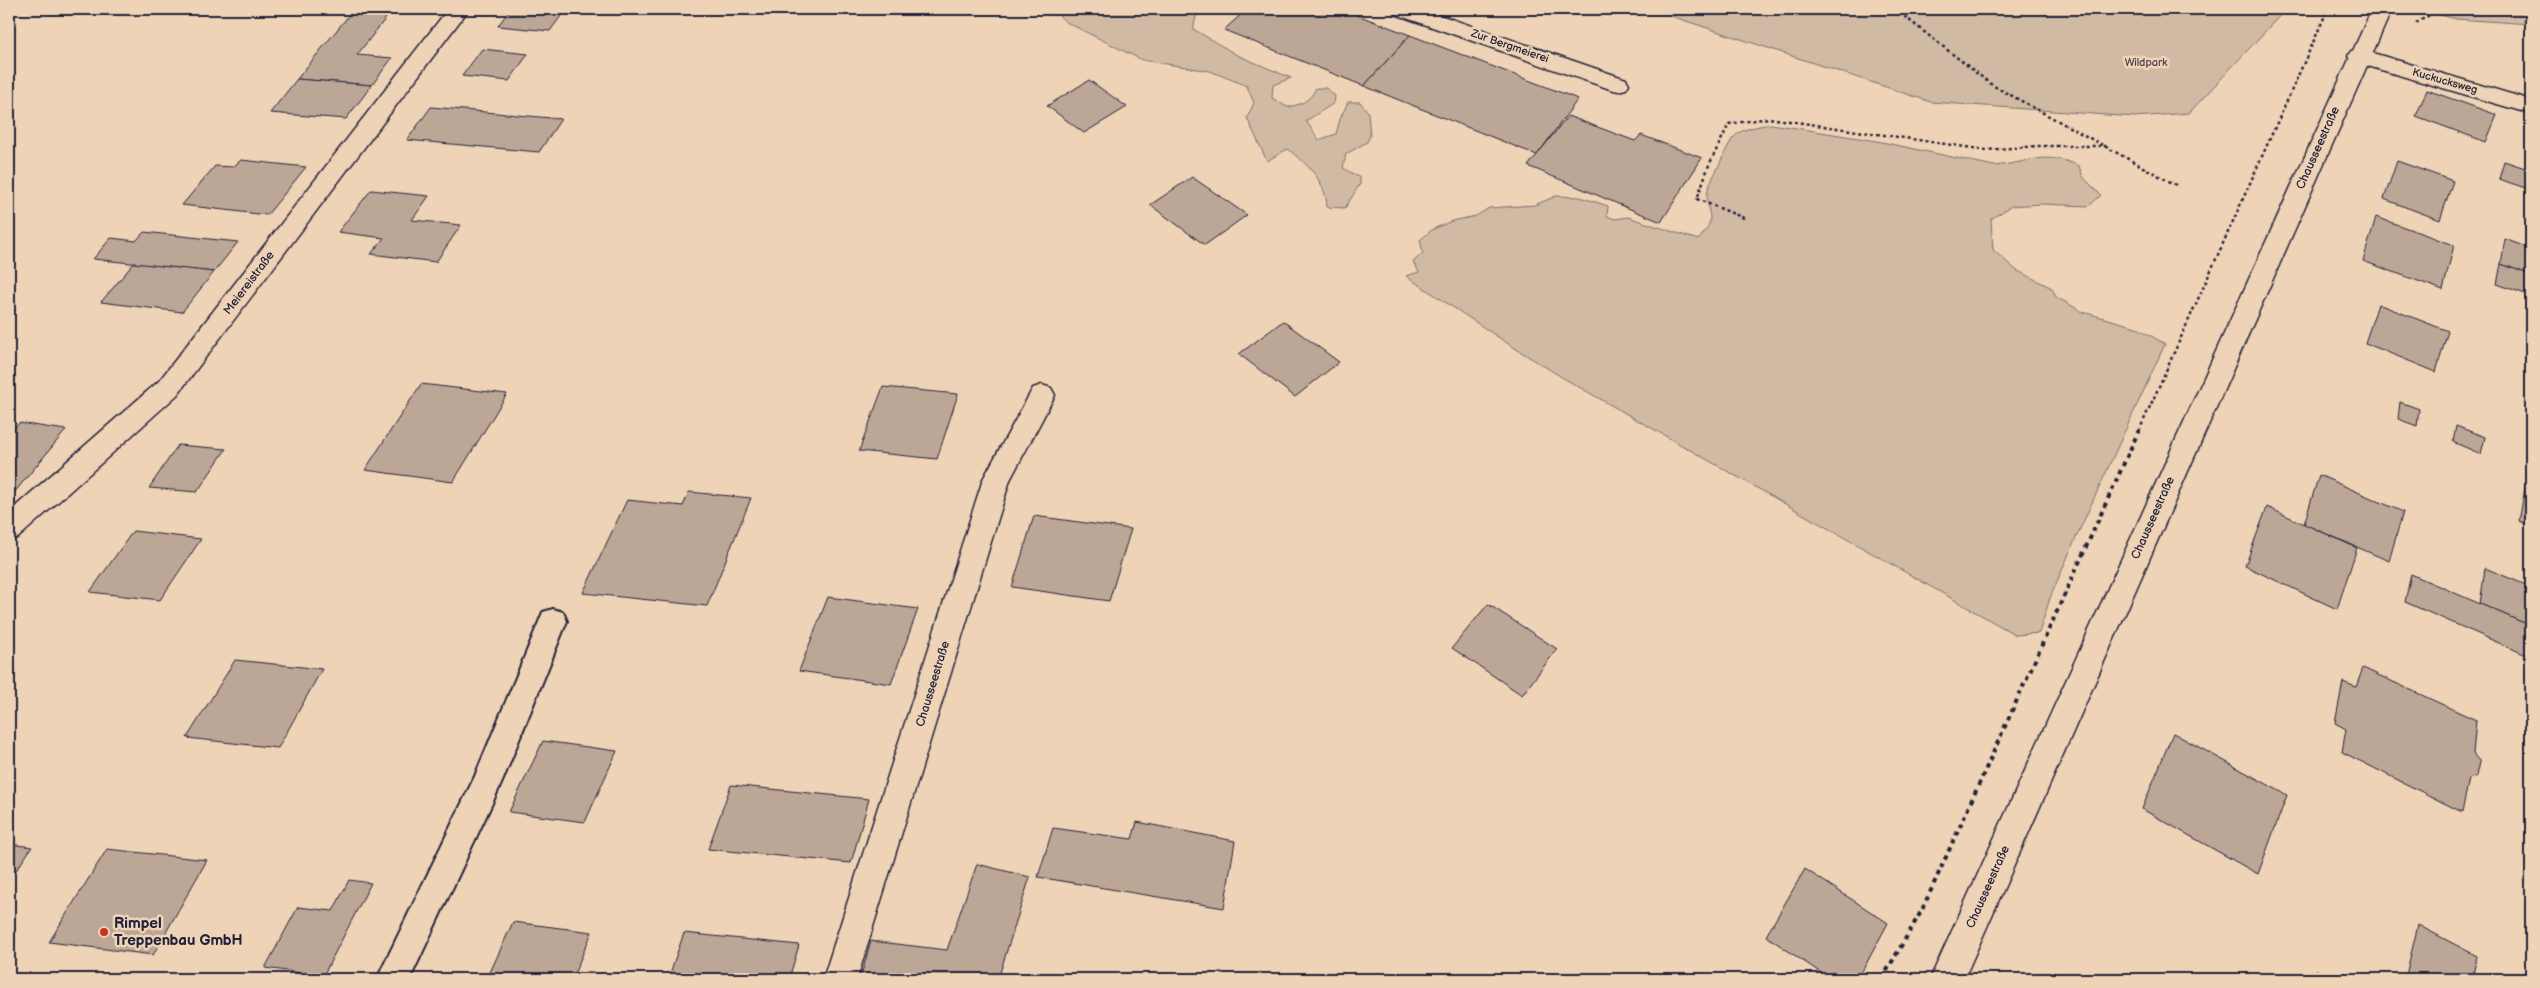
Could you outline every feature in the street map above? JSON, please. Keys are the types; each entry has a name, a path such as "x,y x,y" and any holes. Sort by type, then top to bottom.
{"street":[{"name":"Meiereistraße","path":"9,530 168,388 459,9"},
{"name":"Zur Bergmeierei","path":"1402,9 1618,84"},
{"name":"Chausseestraße","path":"1947,979 2359,56 2382,9"},
{"name":"Kuckucksweg","path":"2359,56 2531,106"},
{"name":"Chausseestraße","path":"840,979 997,478 1042,395"}],"lane":[{"path":"394,979 487,782 552,621"}],"path":[{"path":"1895,9 1992,85 2176,185"},
{"path":"1882,979 1922,910 2295,87 2328,9"},
{"path":"1744,218 1697,199 1709,165 1729,124 1769,118 1986,150 2038,146 2106,146"}],"green space":[{"path":"1052,9 1198,9 1193,29 1237,55 1291,78 1273,85 1272,98 1287,107 1304,102 1316,88 1326,88 1335,96 1334,103 1306,121 1319,140 1336,134 1340,119 1348,102 1360,102 1368,112 1370,136 1367,142 1346,154 1343,168 1360,178 1360,184 1345,208 1327,207 1326,198 1319,181 1294,154 1287,149 1267,161 1247,118 1254,103 1247,86 1210,71 1142,60 1066,22"},
{"name":"Wildpark","path":"1650,9 2286,9 2189,113 2134,117 1931,102"},
{"path":"2416,9 2531,9 2531,24 2456,19"},
{"path":"1771,124 1877,141 1994,166 2046,158 2067,161 2079,166 2083,177 2101,195 2089,206 2042,204 2011,206 1991,219 1993,250 2016,270 2052,288 2056,297 2083,312 2136,327 2165,344 2074,542 2050,598 2039,633 2016,635 1565,379 1406,276 1419,272 1413,262 1423,253 1420,240 1433,229 1452,221 1476,216 1489,208 1535,205 1556,196 1580,197 1608,206 1607,216 1615,219 1628,217 1698,240 1710,222 1707,202 1709,188 1731,141 1735,136 1748,129"}],"building":[{"path":"354,9 393,9 357,55 392,58 372,85 297,79"},
{"path":"510,9 566,9 550,31 498,26"},
{"path":"1247,9 1341,9 1410,35 1364,86 1224,30"},
{"path":"1410,35 1578,99 1537,155 1364,86"},
{"path":"482,49 528,54 509,81 462,76"},
{"path":"297,79 372,85 346,119 270,113"},
{"path":"1089,80 1127,107 1084,133 1047,106"},
{"path":"2427,90 2497,115 2486,142 2416,116"},
{"path":"431,107 561,119 539,152 407,140"},
{"path":"1568,116 1635,141 1641,135 1702,158 1661,222 1528,166"},
{"path":"241,160 306,167 267,215 182,205 215,166 233,167"},
{"path":"2397,161 2453,181 2440,220 2384,199"},
{"path":"2504,161 2531,170 2531,190 2499,179"},
{"path":"1192,177 1247,215 1205,245 1150,205"},
{"path":"371,190 429,196 412,220 461,225 436,262 371,254 384,238 338,232"},
{"path":"2376,217 2454,245 2443,290 2363,261"},
{"path":"144,232 238,242 214,272 93,259 111,238 136,241"},
{"path":"2505,239 2531,249 2531,275 2501,264"},
{"path":"134,263 214,272 182,312 101,302"},
{"path":"2501,264 2531,275 2531,296 2497,284"},
{"path":"2378,304 2448,331 2436,372 2365,343"},
{"path":"1283,321 1339,362 1295,397 1239,354"},
{"path":"421,384 507,394 453,482 365,470"},
{"path":"883,387 958,394 937,459 859,451"},
{"path":"2400,402 2419,409 2417,426 2398,419"},
{"path":"19,423 66,430 13,494 9,493 9,435"},
{"path":"2456,426 2485,437 2481,454 2453,442"},
{"path":"178,445 226,449 197,492 149,488"},
{"path":"2319,475 2403,512 2389,561 2304,524"},
{"path":"2527,477 2531,478 2531,526 2519,521"},
{"path":"689,492 751,498 707,606 583,593 627,500 683,506"},
{"path":"2267,507 2357,548 2337,609 2245,566"},
{"path":"1034,516 1131,529 1109,601 1012,587"},
{"path":"133,531 201,539 160,600 90,592"},
{"path":"2485,568 2531,587 2531,626 2480,604"},
{"path":"2411,574 2531,626 2531,657 2405,602"},
{"path":"828,597 918,609 891,684 799,671"},
{"path":"1488,604 1557,649 1522,695 1452,648"},
{"path":"235,660 322,669 278,748 187,738"},
{"path":"2363,668 2476,720 2473,754 2480,762 2477,776 2469,779 2462,812 2342,752 2346,729 2335,723 2343,682 2356,687"},
{"path":"2173,733 2287,795 2258,874 2142,809"},
{"path":"543,741 617,751 585,822 509,812"},
{"path":"731,785 869,799 851,863 708,849"},
{"path":"1137,822 1235,841 1224,908 1038,877 1053,828 1132,839"},
{"path":"9,844 32,847 9,881"},
{"path":"107,849 207,860 153,955 49,942"},
{"path":"977,864 1030,877 998,979 860,979 871,941 947,950"},
{"path":"1805,869 1888,923 1858,979 1830,979 1766,936"},
{"path":"349,880 371,883 323,976 265,968 298,907 333,911"},
{"path":"513,922 592,932 572,979 487,979"},
{"path":"2418,925 2477,956 2472,979 2405,979"},
{"path":"684,933 799,945 789,979 668,979"},
{"path":"2316,970 2333,979 2313,979"}],"place":[{"name":"Rimpel Treppenbau GmbH","path":"104,932"}]}
